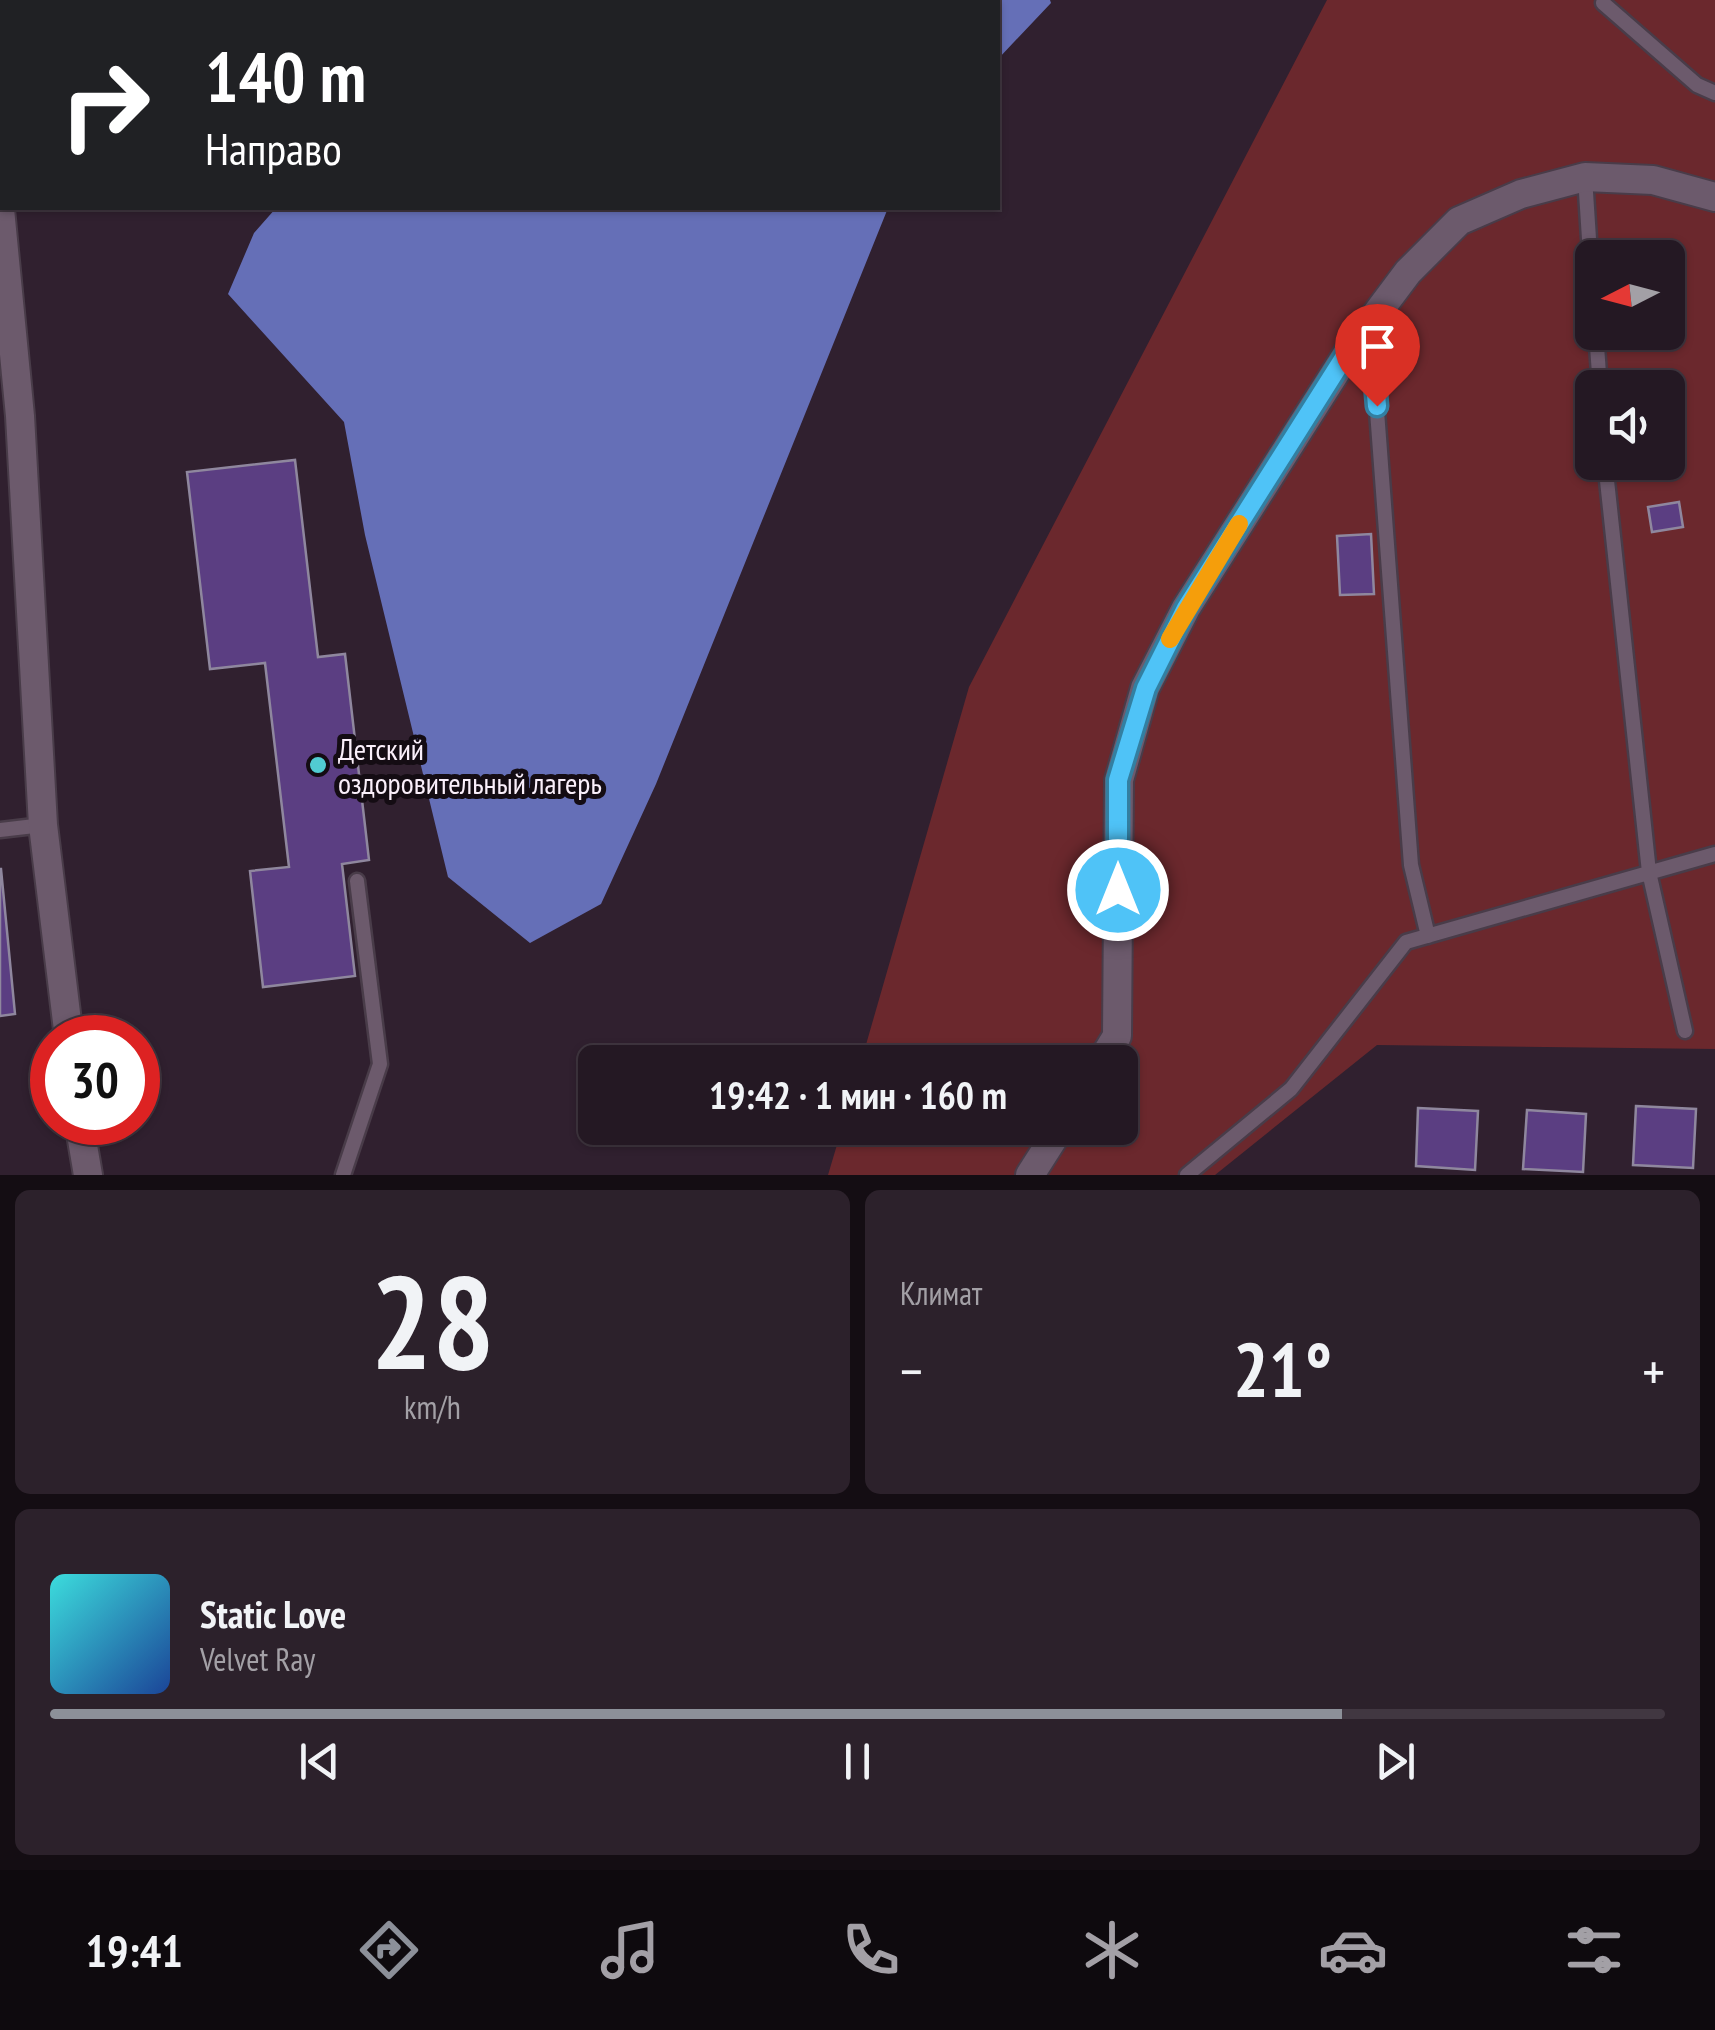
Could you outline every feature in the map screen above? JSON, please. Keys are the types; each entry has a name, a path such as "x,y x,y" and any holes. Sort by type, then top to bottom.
{"street":[{"path":"1111,1045 1117,1036 1118,780 1146,688 1186,608 1350,348 1408,272 1459,221 1520,194 1585,178 1652,180 1715,197"},
{"path":"0,210 10,417 42,825 65,1015"},
{"path":"1030,1175 1049,1145"}],"lane":[{"path":"1602,3 1697,85 1715,92"},
{"path":"1585,178 1589,240"},
{"path":"1350,348 1374,371 1411,865 1428,936"},
{"path":"1607,480 1649,872 1686,1031"},
{"path":"0,830 42,825"},
{"path":"1187,1175 1291,1089 1406,942 1715,854"},
{"path":"343,1175 380,1064 357,882"}],"shaded area":[{"path":"1327,0 1715,0 1715,1049 1377,1045 1215,1175 828,1175 837,1145 1138,1145 1138,1045 866,1045 969,687"}],"water":[{"path":"1000,0 1051,3 1000,57"},
{"path":"274,210 887,210 656,784 601,904 530,943 448,877 365,535 344,422 228,294 254,233"}],"building":[{"name":"Детский оздоровительный лагерь","path":"295,460 318,657 345,654 369,860 342,864 355,976 263,987 250,871 289,867 265,663 210,669 187,472"},
{"path":"1679,502 1683,527 1652,532 1648,507"},
{"path":"1371,534 1374,594 1340,595 1337,536"},
{"path":"0,869 15,1014 0,1016"},
{"path":"1636,1106 1696,1109 1693,1168 1633,1165"},
{"path":"1418,1108 1478,1111 1475,1170 1416,1166"},
{"path":"1527,1110 1586,1114 1583,1172 1523,1169"}],"slow traffic":[{"path":"1170,639 1239,524"}],"place":[{"name":"Детский оздоровительный лагерь","path":"318,765"}],"route":[{"path":"1118,890 1118,780 1146,688 1186,608 1350,348 1374,371 1377,406"}]}
